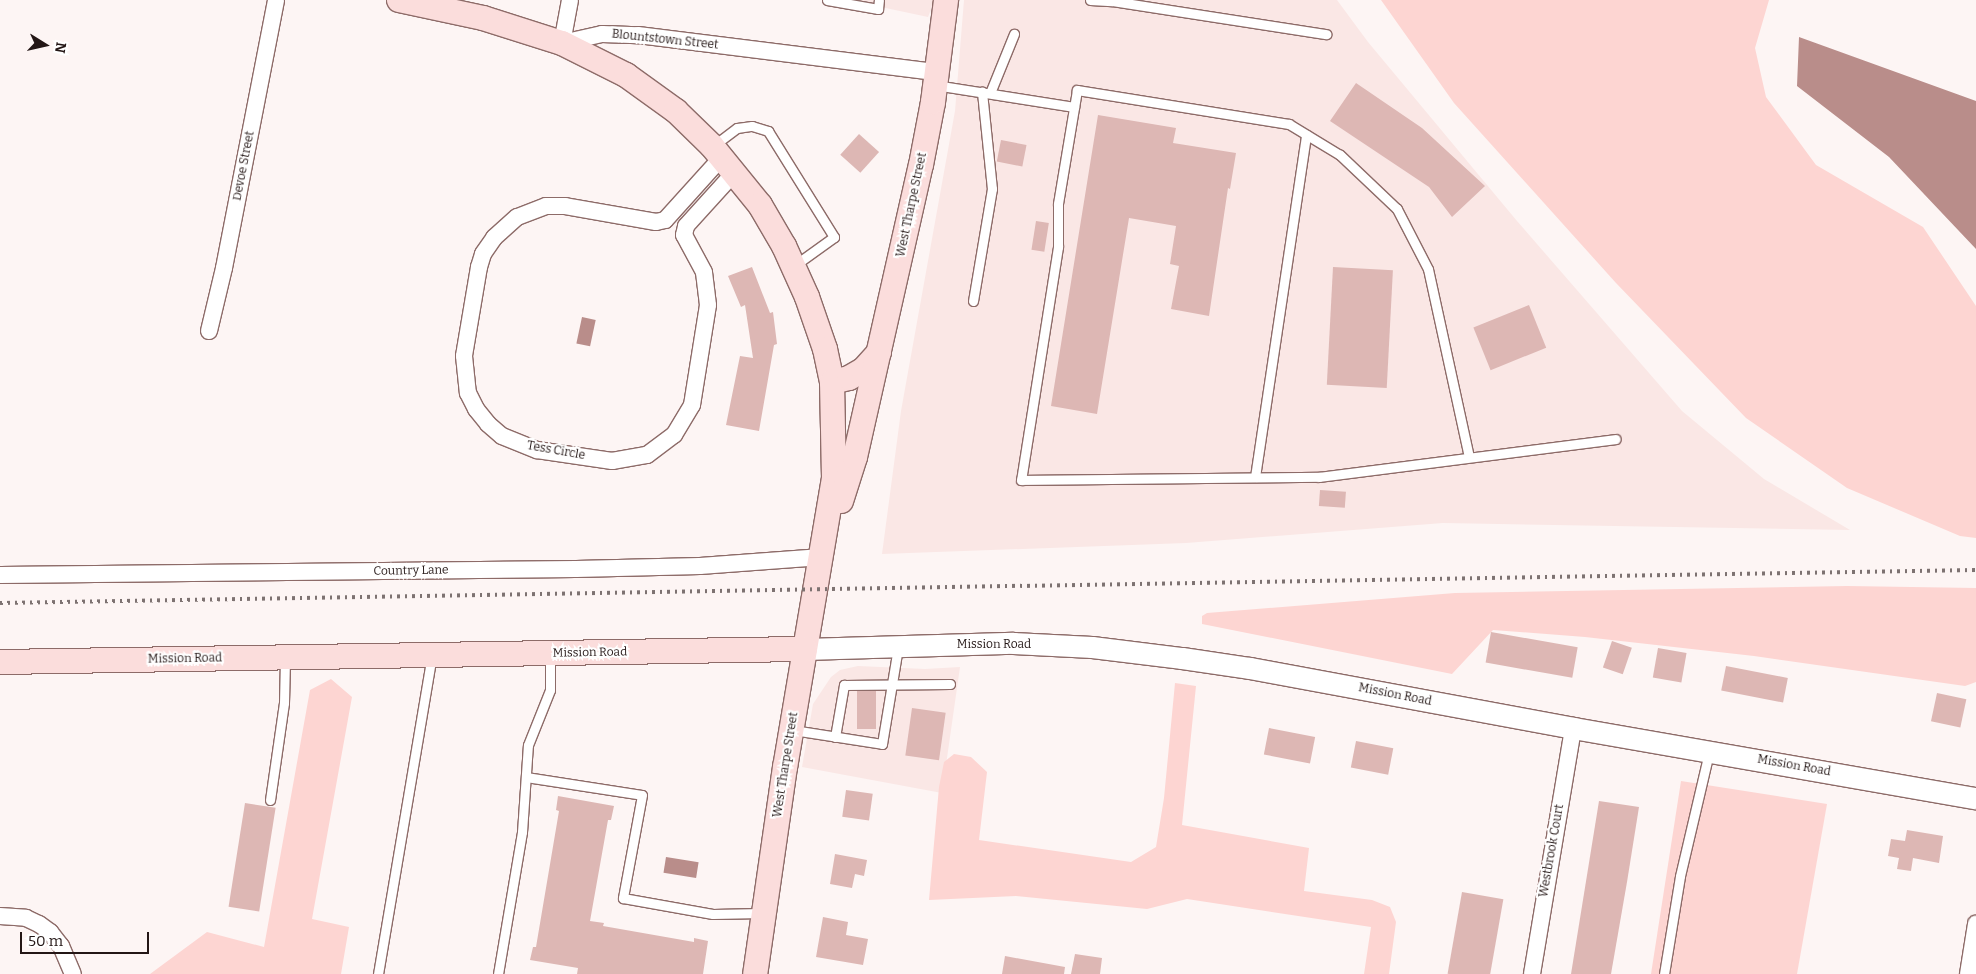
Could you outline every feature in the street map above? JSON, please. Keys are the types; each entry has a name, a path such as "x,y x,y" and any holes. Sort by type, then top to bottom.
{"main road":[{"path":"399,0 423,2 530,31 562,43 626,75 676,111 723,158 760,205 784,246 807,297 822,340 832,382 834,478 822,557"},
{"name":"West Tharpe Street","path":"832,382 849,378 863,370 879,352 900,264 936,78 946,0"},
{"path":"822,557 855,457 879,352"},
{"name":"West Tharpe Street","path":"755,974 791,730 822,557"},
{"name":"Mission Road","path":"0,662 806,649"}],"street":[{"name":"Devoe Street","path":"208,331 224,268 276,0"},
{"path":"562,43 570,0"},
{"name":"Blountstown Street","path":"562,43 602,34 638,34 936,78"},
{"name":"Tess Circle","path":"723,158 693,218 686,226 684,234 704,272 708,305 692,405 674,435 647,455 612,461 537,450 502,436 488,424 476,409 468,393 464,356 479,267 483,254 494,238 517,216 546,206 565,206 656,222 665,220 723,158"},
{"path":"679,207 693,218"},
{"name":"Country Lane","path":"0,576 700,566 822,557"},
{"name":"Mission Road","path":"806,649 1014,643 1092,646 1250,668 1573,728 1976,798"},
{"name":"Westbrook Court","path":"1532,974 1573,728"},
{"path":"0,916 26,918 50,932 65,953 73,974"},
{"path":"1968,974 1976,924"}],"lane":[{"path":"827,0 878,9 879,0"},
{"path":"1090,0 1112,1 1326,34"},
{"path":"973,301 992,189 986,93 1014,34"},
{"path":"936,78 986,93 1074,107"},
{"path":"1469,457 1428,269 1397,209 1340,155 1288,124 1077,90 1058,204 1058,247 1021,480 1319,476 1616,439"},
{"path":"723,158 737,128 752,126 768,131 834,237 793,267"},
{"path":"1254,477 1306,135"},
{"path":"791,730 882,744 898,646"},
{"path":"498,974 522,832 528,745 550,690 550,653"},
{"path":"378,974 432,655"},
{"path":"270,800 284,703 285,658"},
{"path":"835,737 844,684 950,684"},
{"path":"1664,974 1680,876 1709,752"},
{"path":"526,777 642,795 624,898 713,914 764,913"}],"shaded area":[{"path":"848,0 935,0 928,17"},
{"path":"964,0 1337,0 1368,42 1517,221 1682,411 1764,479 1850,530 1443,523 1186,543 882,554 901,411 955,111"},
{"path":"1381,0 1769,0 1755,48 1766,97 1816,165 1923,227 1976,306 1976,538 1960,536 1847,488 1746,418 1616,283 1454,103"},
{"path":"1799,37 1976,101 1976,249 1889,157 1797,86"},
{"path":"582,317 596,320 590,346 576,343"},
{"path":"1847,586 1976,588 1976,682 1965,686 1754,656 1585,637 1493,630 1452,674 1202,624 1202,616 1207,613 1455,593"},
{"path":"858,666 925,669 960,667 942,793 802,767 813,704 831,677 840,670"},
{"path":"331,679 352,697 312,919 349,927 341,974 150,974 207,932 264,947 310,690"},
{"path":"1175,683 1196,686 1182,825 1309,848 1304,891 1372,900 1390,907 1396,922 1389,974 1364,974 1371,927 1187,899 1147,909 1016,896 929,900 939,787 944,762 954,754 971,757 987,772 979,840 1131,862 1156,847 1164,798"},
{"path":"1681,781 1827,804 1797,974 1651,974"},
{"path":"666,857 699,862 696,878 663,873"}],"building":[{"path":"1356,83 1422,128 1485,186 1452,217 1429,187 1330,121"},
{"path":"1098,115 1176,128 1173,143 1236,153 1230,189 1228,188 1209,316 1171,309 1179,266 1170,264 1176,226 1129,218 1097,414 1051,406"},
{"path":"859,134 879,152 860,173 840,155"},
{"path":"1001,140 1027,145 1022,167 997,162"},
{"path":"1036,221 1049,223 1044,252 1031,250"},
{"path":"752,267 770,313 773,312 777,344 774,345 759,431 726,425 740,356 753,358 745,305 741,307 728,276"},
{"path":"1333,267 1393,270 1387,388 1327,385"},
{"path":"1529,305 1546,348 1491,370 1473,327"},
{"path":"1320,490 1346,492 1345,508 1319,506"},
{"path":"1491,632 1578,647 1572,678 1486,663"},
{"path":"1612,641 1632,648 1623,674 1603,667"},
{"path":"1658,648 1687,653 1681,683 1653,678"},
{"path":"1726,666 1788,678 1783,703 1721,691"},
{"path":"857,691 876,691 876,729 857,729"},
{"path":"1937,693 1966,699 1960,728 1931,721"},
{"path":"912,708 946,713 939,760 905,756"},
{"path":"1269,728 1315,737 1310,763 1264,755"},
{"path":"1356,741 1393,748 1388,775 1351,768"},
{"path":"846,790 873,794 869,820 842,817"},
{"path":"558,796 614,806 611,820 608,820 590,921 604,923 603,926 694,942 694,938 708,941 703,974 577,974 578,968 530,960 533,947 536,947 559,811 556,810"},
{"path":"1599,801 1639,807 1627,882 1611,974 1571,974"},
{"path":"245,803 276,808 259,912 229,907"},
{"path":"1907,830 1943,836 1939,863 1913,858 1911,871 1897,869 1899,858 1888,856 1891,839 1905,841"},
{"path":"835,854 867,860 864,876 855,874 852,888 830,884"},
{"path":"1462,892 1503,899 1490,974 1448,974"},
{"path":"823,917 848,922 846,935 868,939 863,965 816,957"},
{"path":"1075,954 1102,958 1100,974 1071,974"},
{"path":"1005,956 1065,967 1064,974 1002,974"}],"railway":[{"path":"0,603 1976,570"}]}
